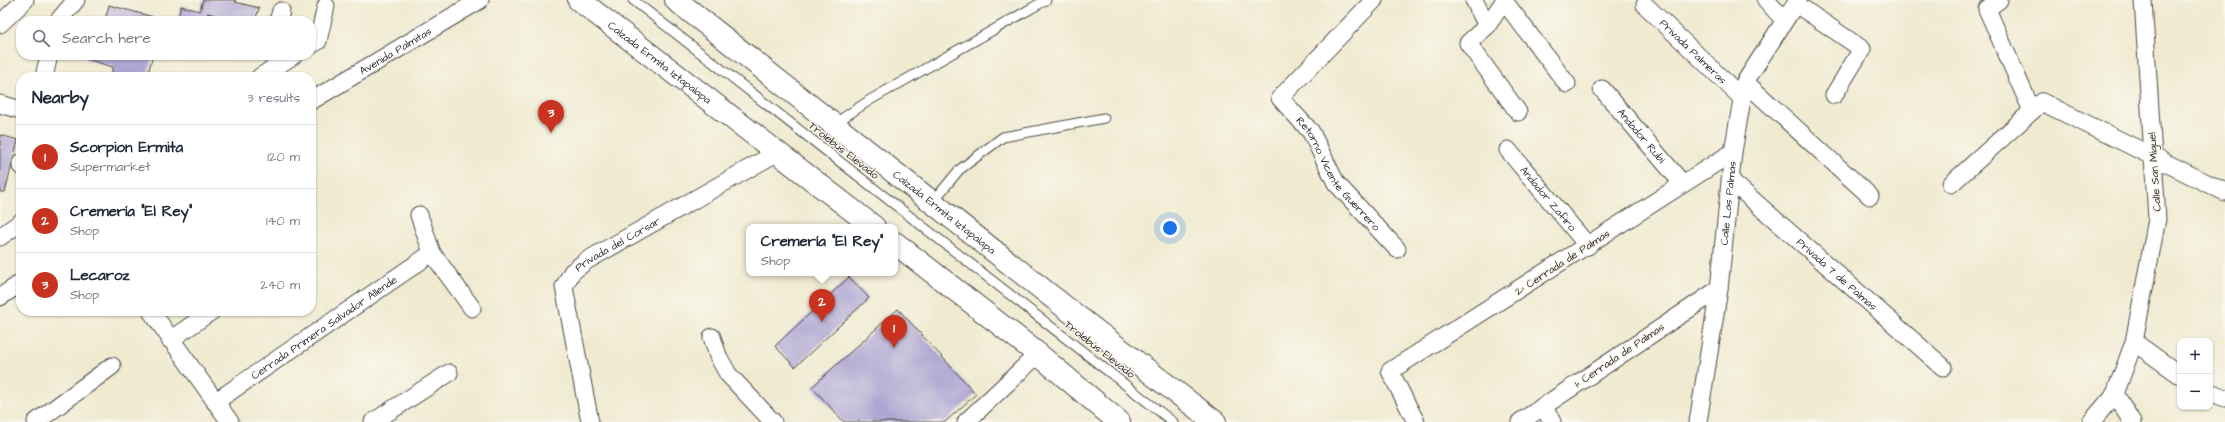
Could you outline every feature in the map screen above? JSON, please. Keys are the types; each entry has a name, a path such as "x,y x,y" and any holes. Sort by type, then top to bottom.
{"main road":[{"name":"Calzada Ermita Iztapalapa","path":"579,0 870,224"},
{"name":"Calzada Ermita Iztapalapa","path":"676,0 932,203 1215,422"},
{"path":"898,245 1038,354 1119,422"}],"street":[{"path":"10,21 25,0"},
{"path":"62,16 76,0"},
{"name":"Avenida Palmitas","path":"316,98 480,0"},
{"name":"Retorno Vicente Guerrero","path":"1374,0 1280,98 1311,132 1336,183 1397,249"},
{"path":"1474,0 1487,26"},
{"path":"1766,0 1784,20"},
{"name":"Calle San Miguel","path":"2091,422 2115,394 2134,342 2157,219 2143,0"},
{"path":"1518,112 1468,43 1487,26 1504,1 1567,84"},
{"path":"1797,2 1862,49 1834,95"},
{"name":"Calle Las Palmas","path":"1698,422 1719,288 1733,152 1743,90 1784,20 1797,2"},
{"name":"Privada Palmeras","path":"1645,5 1743,90 1870,196"},
{"path":"1993,5 2032,111"},
{"path":"316,41 318,40 326,6"},
{"path":"45,72 49,60"},
{"path":"266,68 283,60"},
{"name":"Andador Rubí","path":"1602,88 1682,183"},
{"path":"1951,184 2042,102 2225,192"},
{"path":"0,104 16,109"},
{"name":"Andador Zafiro","path":"1508,150 1588,246"},
{"name":"Privada del Corsar","path":"590,422 564,287 572,272 586,261 778,152"},
{"name":"2ª Cerrada de Palmas","path":"1416,422 1390,371 1588,246 1682,183 1733,152"},
{"name":"Privada 7 de Palmas","path":"1731,181 1943,367"},
{"path":"418,215 432,253 472,308"},
{"path":"0,237 16,226"},
{"name":"Cerrada Primera Salvador Allende","path":"215,402 432,253"},
{"path":"0,298 16,287"},
{"name":"1ª Cerrada de Palmas","path":"1520,422 1719,288"},
{"path":"154,316 230,422"},
{"path":"170,340 205,316"},
{"path":"712,337 718,356 728,374 773,422"},
{"path":"2134,342 2179,374"},
{"path":"966,422 1038,354"},
{"path":"36,422 112,366"},
{"path":"373,422 449,373"},
{"path":"2213,393 2225,398"},
{"path":"2115,394 2132,422"},
{"path":"1543,406 1552,422"}],"lane":[{"name":"Trolebús Elevado","path":"633,0 1173,422"},
{"path":"832,124 870,100 1046,0"},
{"path":"932,203 959,170 1003,137 1104,118"}],"building":[{"path":"203,0 236,0 235,2 259,8 257,16 218,16 207,13 218,16 178,16 181,6 200,11"},
{"path":"109,5 149,16 106,16"},
{"path":"89,60 152,60 148,72 112,72 113,67"},
{"path":"0,135 16,139 16,148 5,192 0,192"},
{"path":"849,277 869,298 795,367 775,346"},
{"path":"898,309 976,394 945,422 844,422 812,387"}],"place":[{"name":"Lecaroz","path":"551,133"},
{"name":"Cremería \"El Rey\"","path":"822,322"},
{"name":"Scorpion Ermita","path":"894,348"}]}
